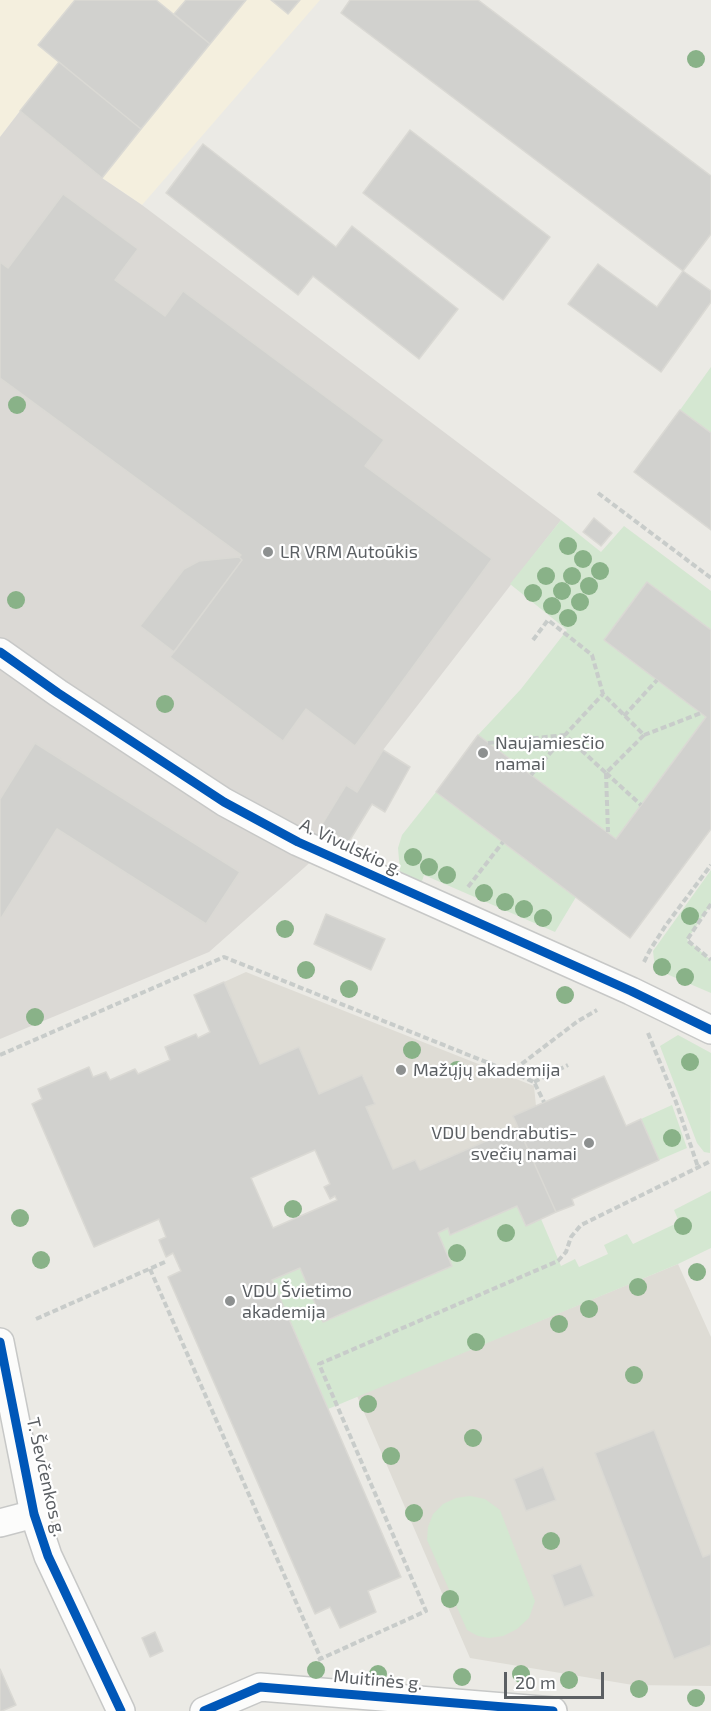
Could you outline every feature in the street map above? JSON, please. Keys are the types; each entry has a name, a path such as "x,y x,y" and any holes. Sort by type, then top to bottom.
{"street":[{"name":"A. Vivulskio g.","path":"0,651 58,693 224,802 297,842 631,991 711,1030"},
{"name":"T. Ševčenkos g.","path":"0,1342 34,1514 48,1556 121,1711"},
{"path":"0,1523 34,1514"},
{"name":"Muitinės g.","path":"204,1711 260,1687 553,1711"}],"path":[{"path":"598,493 711,578"},
{"path":"533,640 548,620 592,655 603,694 644,735"},
{"path":"624,716 657,680"},
{"path":"531,775 603,694"},
{"path":"608,832 606,773 644,735 701,713"},
{"path":"488,743 565,735 641,805"},
{"path":"450,910 503,842"},
{"path":"650,950 711,865"},
{"path":"711,904 687,940 711,960"},
{"path":"0,1055 224,957 534,1082 544,1102"},
{"path":"631,991 676,1102 698,1167"},
{"path":"511,1072 578,1021"},
{"path":"534,1082 568,1065"},
{"path":"311,1663 426,1611 319,1364 558,1261 566,1251 571,1237 581,1225 711,1161"},
{"path":"36,1319 165,1262"},
{"path":"150,1269 321,1659"}],"shaded area":[{"path":"0,0 320,0 142,205 102,178 20,111 0,137"},
{"name":"LR VRM Autoūkis","path":"20,111 102,178 142,205 561,520 383,750 357,792 346,785 321,825 331,832 321,852 305,867 209,952 0,1039 0,137"},
{"name":"Mažųjų akademija","path":"246,972 534,1086 536,1106 518,1127 420,1170 415,1160 393,1169 366,1107 375,1103 363,1076 319,1094 299,1047 260,1064 224,982"},
{"path":"678,1264 711,1337 711,1686 633,1685 470,1658 357,1396"}],"green space":[{"path":"711,367 711,433 680,410"},
{"path":"561,520 601,552 624,526 711,591 711,630 647,582 604,640 706,717 616,839 478,735 521,689 567,630 510,584"},
{"path":"436,792 576,897 555,932 424,875 421,884 400,871 398,848 402,835"},
{"path":"711,870 711,904 687,940 711,960 711,993 655,969 653,951"},
{"path":"678,1035 711,1053 710,1153 704,1152 697,1143 660,1046"},
{"path":"672,1105 687,1148 659,1160 641,1119"},
{"path":"711,1191 711,1248 678,1264 328,1409 272,1280 300,1268 324,1322 452,1266 438,1233 448,1228 451,1235 517,1206 526,1226 541,1219 561,1266 575,1259 579,1267 608,1254 604,1245 627,1234 633,1244 679,1222 674,1210"},
{"path":"470,1496 485,1499 500,1510 535,1601 529,1618 517,1629 503,1636 489,1638 478,1636 467,1630 427,1540 428,1527 433,1514 443,1504 456,1498"}],"building":[{"path":"75,0 156,0 210,44 141,129 38,45"},
{"path":"186,0 246,0 210,44 174,14"},
{"path":"271,0 300,0 288,14"},
{"path":"350,0 478,0 711,176 711,234 683,271 341,13"},
{"path":"59,62 141,129 102,178 20,111"},
{"path":"410,130 550,237 503,300 363,193"},
{"path":"203,144 336,247 352,226 458,309 419,359 313,276 298,295 166,193"},
{"path":"63,194 138,249 115,280 165,316 183,291 384,440 365,466 492,559 355,746 306,709 283,741 170,657 242,560 239,557 241,555 0,378 0,262 8,268"},
{"path":"598,264 657,307 683,271 711,291 711,302 661,372 568,304"},
{"path":"680,410 711,433 711,530 634,472"},
{"path":"594,518 612,533 601,546 583,532"},
{"path":"239,557 242,560 174,652 140,626 184,569 199,561"},
{"name":"Naujamiesčio namai","path":"647,582 711,630 711,829 630,938 436,792 478,735 616,839 706,717 604,640"},
{"path":"35,743 240,872 206,924 57,829 0,920 0,799"},
{"path":"383,750 410,767 385,812 372,804 348,843 321,826 346,785 357,792"},
{"path":"326,914 385,939 371,970 314,944"},
{"name":"VDU Švietimo akademija","path":"224,982 260,1064 299,1047 319,1094 362,1075 375,1104 366,1107 393,1169 415,1160 420,1170 518,1127 556,1212 526,1226 517,1206 450,1235 448,1228 438,1233 452,1266 323,1322 300,1268 272,1280 401,1577 368,1591 376,1612 340,1628 330,1607 315,1614 168,1277 181,1271 173,1253 166,1257 159,1240 166,1237 159,1219 94,1247 32,1104 42,1099 38,1089 89,1067 93,1077 106,1072 110,1080 135,1069 138,1074 170,1060 165,1047 196,1034 198,1038 210,1032 194,995","holes":["315,1150 330,1184 324,1187 330,1199 335,1196 337,1200 273,1228 251,1178"]},
{"name":"VDU bendrabutis- svečių namai","path":"604,1076 626,1126 641,1119 659,1160 572,1199 574,1205 556,1212 513,1116"},
{"path":"654,1430 703,1557 711,1554 711,1645 674,1659 595,1453"},
{"path":"543,1467 556,1500 526,1511 514,1479"},
{"path":"581,1564 594,1596 564,1607 552,1575"},
{"path":"155,1632 163,1651 150,1657 142,1638"},
{"path":"0,1669 16,1705 2,1711 0,1711"}],"cycle path":[{"path":"0,652 224,802 298,842 631,991 711,1030"},
{"path":"0,1342 34,1514 48,1556 121,1711"},
{"path":"204,1711 260,1687 553,1711"}],"place":[{"name":"LR VRM Autoūkis","path":"268,552"},
{"name":"Naujamiesčio namai","path":"483,753"},
{"name":"Mažųjų akademija","path":"401,1070"},
{"name":"VDU bendrabutis- svečių namai","path":"589,1143"},
{"name":"VDU Švietimo akademija","path":"230,1301"}]}
